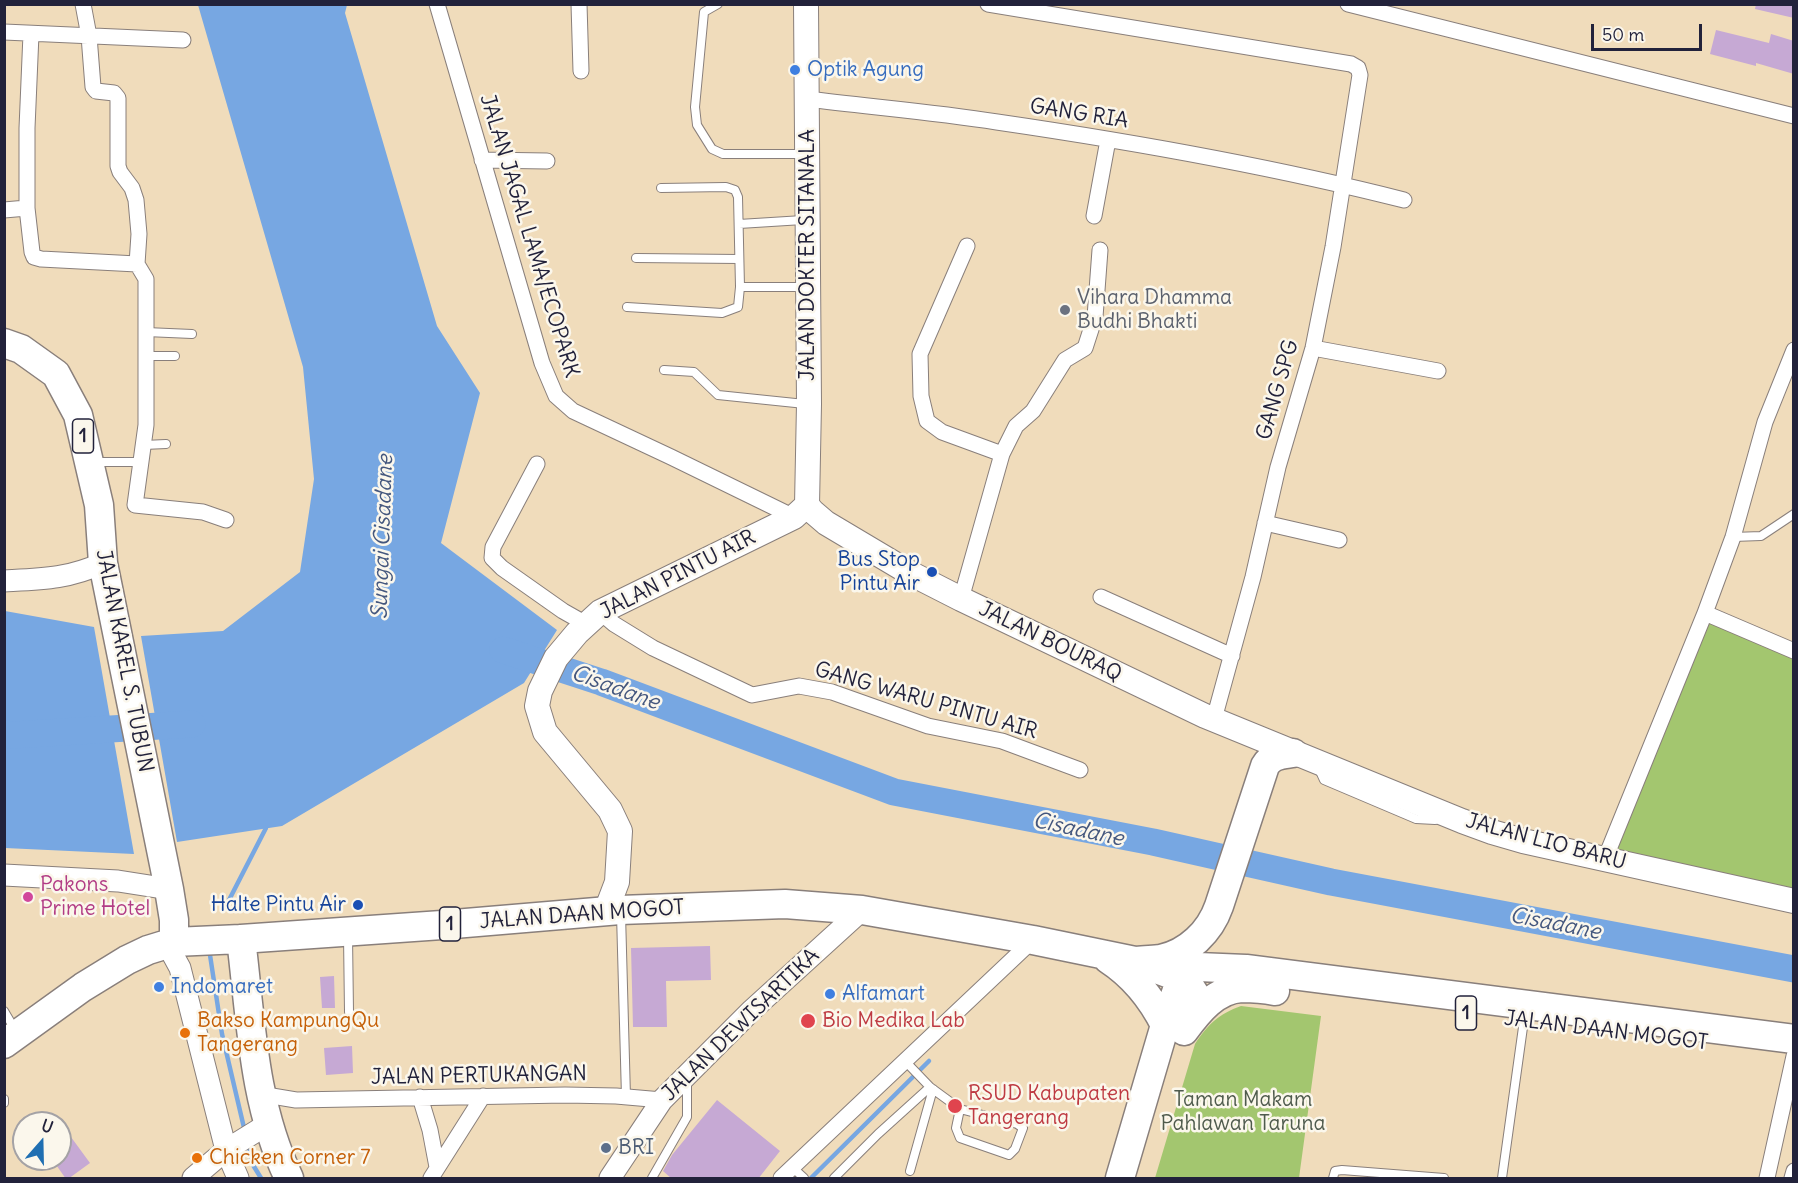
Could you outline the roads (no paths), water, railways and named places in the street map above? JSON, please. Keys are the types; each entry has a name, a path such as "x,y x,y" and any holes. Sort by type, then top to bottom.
{"highway":[{"name":"JALAN KAREL S. TUBUN","path":"4,343 21,350 56,374 78,415 99,505 103,563 169,888 172,935"},
{"path":"1135,961 1161,959 1178,953 1193,944 1205,932 1217,911 1269,760 1274,756 1305,757"},
{"name":"JALAN DAAN MOGOT","path":"9,1030 172,935 242,939 613,910 785,904 862,910 1033,940 1135,961 1194,980 1246,969 1794,1039"},
{"path":"1217,911 1217,933 1223,948 1233,960 1246,969"},
{"path":"172,935 212,926 264,927 294,935"},
{"path":"242,939 260,1094 266,1125 289,1179"},
{"path":"1101,954 1122,968 1139,984 1174,1028 1163,1091 1139,1179"},
{"path":"1120,1179 1174,1028 1194,980"},
{"name":"JALAN DAAN MOGOT","path":"1174,1028 1200,1011 1217,996 1229,990 1241,988 1524,1020 1794,1056"}],"main road":[{"name":"JALAN DOKTER SITANALA","path":"800,511 809,404 806,4"},
{"name":"JALAN BOURAQ","path":"800,511 812,511 826,523 910,573 961,599 1214,719 1305,757"},
{"name":"JALAN PINTU AIR","path":"613,910 620,831 610,810 545,732 537,706 540,691 556,658 588,623 800,511"},
{"name":"JALAN LIO BARU","path":"1305,757 1492,832 1523,841 1794,901"}],"street":[{"path":"83,4 89,36 93,87 96,91 114,93 118,98 118,166 132,188 136,200 139,234 137,264 146,279 146,425 135,505 203,512 226,520"},
{"name":"JALAN JAGAL LAMA/ECOPARK","path":"437,4 542,363 556,396 573,411 800,511"},
{"path":"579,4 581,70"},
{"name":"GANG SPG","path":"988,4 1351,64 1358,68 1360,75 1333,247 1313,348 1278,466 1253,577 1214,719"},
{"path":"1348,4 1794,116"},
{"path":"4,32 183,40"},
{"path":"31,34 27,128 27,208 34,257 137,264"},
{"name":"GANG RIA","path":"807,99 996,121 1215,158 1342,184 1404,200"},
{"path":"1094,216 1108,140"},
{"path":"482,160 547,161"},
{"path":"4,210 27,208"},
{"path":"967,246 920,354 921,396 927,421 942,432 1002,454"},
{"path":"961,599 1002,454 1016,426 1034,411 1065,360 1084,348 1095,317 1100,250"},
{"path":"1313,348 1438,371"},
{"path":"1605,859 1705,613 1733,537 1765,422 1794,350"},
{"name":"GANG WARU PINTU AIR","path":"537,464 493,547 492,558 563,611 588,623 614,624 653,648 752,695 799,686 832,692 928,726 1002,741 1080,770"},
{"path":"1265,523 1339,540"},
{"path":"4,581 67,576 84,572 103,563"},
{"path":"1101,597 1232,656"},
{"path":"1705,613 1794,651"},
{"path":"4,875 118,881 169,888"},
{"name":"JALAN DEWISARTIKA","path":"610,1179 662,1100 752,1010 862,910"},
{"path":"172,935 238,1179"},
{"path":"781,1179 798,1173 906,1063 1033,940"},
{"path":"1767,1179 1794,1056"},
{"name":"JALAN PERTUKANGAN","path":"260,1094 296,1100 483,1096 626,1097 662,1100"},
{"path":"434,1173 483,1096"},
{"path":"420,1097 430,1130 434,1173"},
{"path":"193,1179 229,1149 266,1125 296,1100"},
{"path":"1792,1179 1794,1171"}],"lane":[{"path":"718,4 704,12 695,106 697,125 712,150 723,154 807,154"},
{"path":"627,307 722,313 738,306 739,224 738,197 735,190 726,187 661,188"},
{"path":"739,224 808,220"},
{"path":"636,258 739,259"},
{"path":"740,287 808,287"},
{"path":"146,332 192,334"},
{"path":"146,356 175,356"},
{"path":"664,370 694,372 718,395 809,404"},
{"path":"144,445 166,444"},
{"path":"89,462 141,462"},
{"path":"1733,537 1761,536 1794,514"},
{"path":"613,910 626,1097"},
{"path":"348,932 348,1012"},
{"path":"1502,1179 1524,1020"},
{"path":"906,1063 930,1086 960,1109 1017,1124 1023,1128 1015,1149 1010,1155 960,1138 956,1128 960,1109"},
{"path":"652,1179 687,1117 687,1075"},
{"path":"910,1172 930,1086"},
{"path":"834,1179 930,1086"},
{"path":"1333,1179 1335,1171 1342,1170 1444,1179"}],"water":[{"path":"198,5 347,5 345,13 437,326 480,393 441,543 557,630 524,683 282,826 177,842 141,636 223,631 300,572 314,479 303,367"},
{"path":"5,611 94,627 134,854 5,848"}],"waterway":[{"name":"Cisadane","path":"503,650 601,682 894,792 1153,842 1331,882 1794,969"},
{"name":"Sungai Cisadane","path":"4,734 192,724"},
{"path":"229,900 266,828"},
{"path":"210,955 222,1034 245,1132"},
{"path":"811,1178 929,1061"},
{"path":"248,1143 253,1165 261,1178"}],"place":[{"name":"Optik Agung","path":"795,70"},
{"name":"Vihara Dhamma Budhi Bhakti","path":"1065,310"},
{"name":"Bus Stop Pintu Air","path":"932,572"},
{"name":"Pakons Prime Hotel","path":"28,897"},
{"name":"Halte Pintu Air","path":"358,905"},
{"name":"Indomaret","path":"159,987"},
{"name":"Alfamart","path":"830,994"},
{"name":"Bio Medika Lab","path":"808,1021"},
{"name":"Bakso KampungQu Tangerang","path":"185,1033"},
{"name":"RSUD Kabupaten Tangerang","path":"955,1106"},
{"name":"BRI","path":"606,1148"},
{"name":"Chicken Corner 7","path":"197,1158"}],"park label":[{"name":"Taman Makam Pahlawan Taruna","path":"1243,1112"}]}
